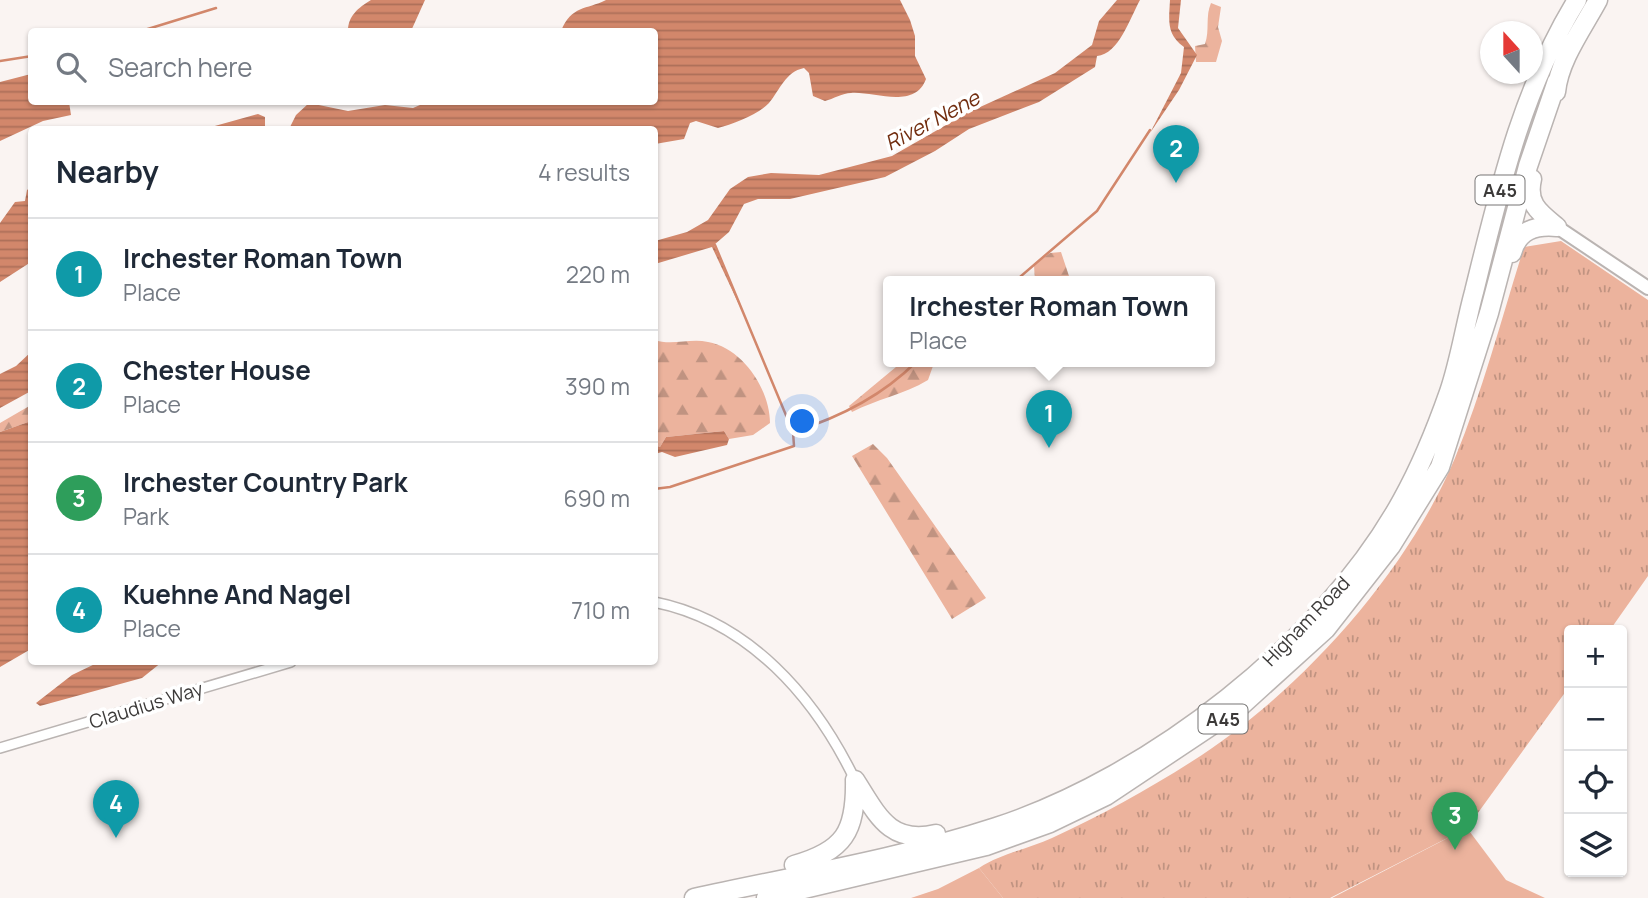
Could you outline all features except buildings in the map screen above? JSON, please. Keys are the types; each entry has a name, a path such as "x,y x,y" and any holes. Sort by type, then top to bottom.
{"highway":[{"name":"Higham Road","path":"694,898 921,848 996,828 1071,798 1116,775 1171,740 1276,655 1345,582 1401,502 1450,390 1501,186 1530,91 1559,29 1577,0"},
{"name":"A45","path":"1557,81 1598,0"},
{"name":"Higham Road","path":"766,898 986,846 1050,822 1105,796 1241,706 1325,629 1398,535 1440,467 1489,313 1528,166 1557,81"},
{"path":"1557,81 1555,100 1529,191 1534,206 1557,227"},
{"path":"1489,313 1518,238 1536,227 1557,227"},
{"path":"855,780 889,828 918,837 1071,798"},
{"path":"694,898 826,855 842,840 852,825 856,808 855,780"}],"street":[{"path":"1557,227 1648,288"},
{"path":"658,603 707,620 740,638 780,670 815,708 855,780"},
{"name":"Claudius Way","path":"0,748 281,665"}],"green space":[{"path":"1211,3 1221,7 1218,27 1222,41 1216,62 1196,62 1195,46 1205,44"},
{"path":"1561,241 1648,300 1648,576 1614,625 1564,625 1564,694 1467,828 1330,898 1003,898 979,868 1088,821 1191,762 1231,734 1309,667 1378,588 1434,502 1455,458 1483,380 1524,247"},
{"path":"1061,252 1069,276 1035,276 1034,265 1050,253"},
{"path":"658,341 708,342 721,346 743,362 760,384 769,410 770,423 753,435 729,439 724,431 666,437 660,447"},
{"path":"896,367 933,367 928,380 909,390 852,412 849,406"},
{"path":"28,407 28,422 0,432 0,423"},
{"path":"873,444 887,458 986,598 952,619 852,456"},
{"path":"1467,828 1506,880 1545,898 1332,898"},
{"path":"979,868 1003,898 911,898 938,889"}],"shaded area":[{"path":"371,0 425,0 412,28 349,28 350,21 362,6"},
{"path":"606,0 900,0 915,36 915,56 926,79 921,88 903,97 851,93 825,101 813,96 809,73 804,68 787,77 769,103 752,115 718,128 696,121 690,123 684,139 658,143 658,126 290,126 296,115 307,105 348,111 385,105 413,108 420,105 658,105 658,28 562,28 570,17"},
{"path":"1117,0 1140,0 1118,42 1105,54 1097,56 1095,67 1039,102 969,129 935,151 885,177 790,199 758,199 744,204 729,232 714,245 742,311 712,247 658,263 658,240 687,232 708,220 730,189 748,177 771,173 819,175 892,156 967,113 1055,73 1092,45 1099,21"},
{"path":"1170,0 1181,0 1178,28 1197,55 1179,90 1150,133 1181,73 1184,47 1171,32"},
{"path":"28,75 28,105 69,105 71,115 28,126 0,141 0,82"},
{"path":"258,114 265,117 265,126 215,126"},
{"path":"27,190 28,264 0,282 0,223 15,202 25,201"},
{"path":"28,355 28,393 0,408 0,374 16,366"},
{"path":"28,422 28,651 0,667 0,432"},
{"path":"724,431 729,439 727,445 675,457 658,453 658,446 666,437"},
{"path":"93,665 158,665 142,678 40,706 36,703 72,675"}],"waterway":[{"path":"151,28 216,8"},
{"path":"0,61 28,57"},
{"path":"1021,276 1097,211 1150,130"},
{"path":"658,488 670,487 794,446 793,432 715,245"},
{"path":"793,432 827,420 859,404 911,367"}],"place":[{"name":"Chester House","path":"1176,183"},
{"name":"Irchester Roman Town","path":"1049,448"},
{"name":"Kuehne And Nagel","path":"116,838"},
{"name":"Irchester Country Park","path":"1455,850"}],"water label":[{"name":"River Nene","path":"932,120"}]}
